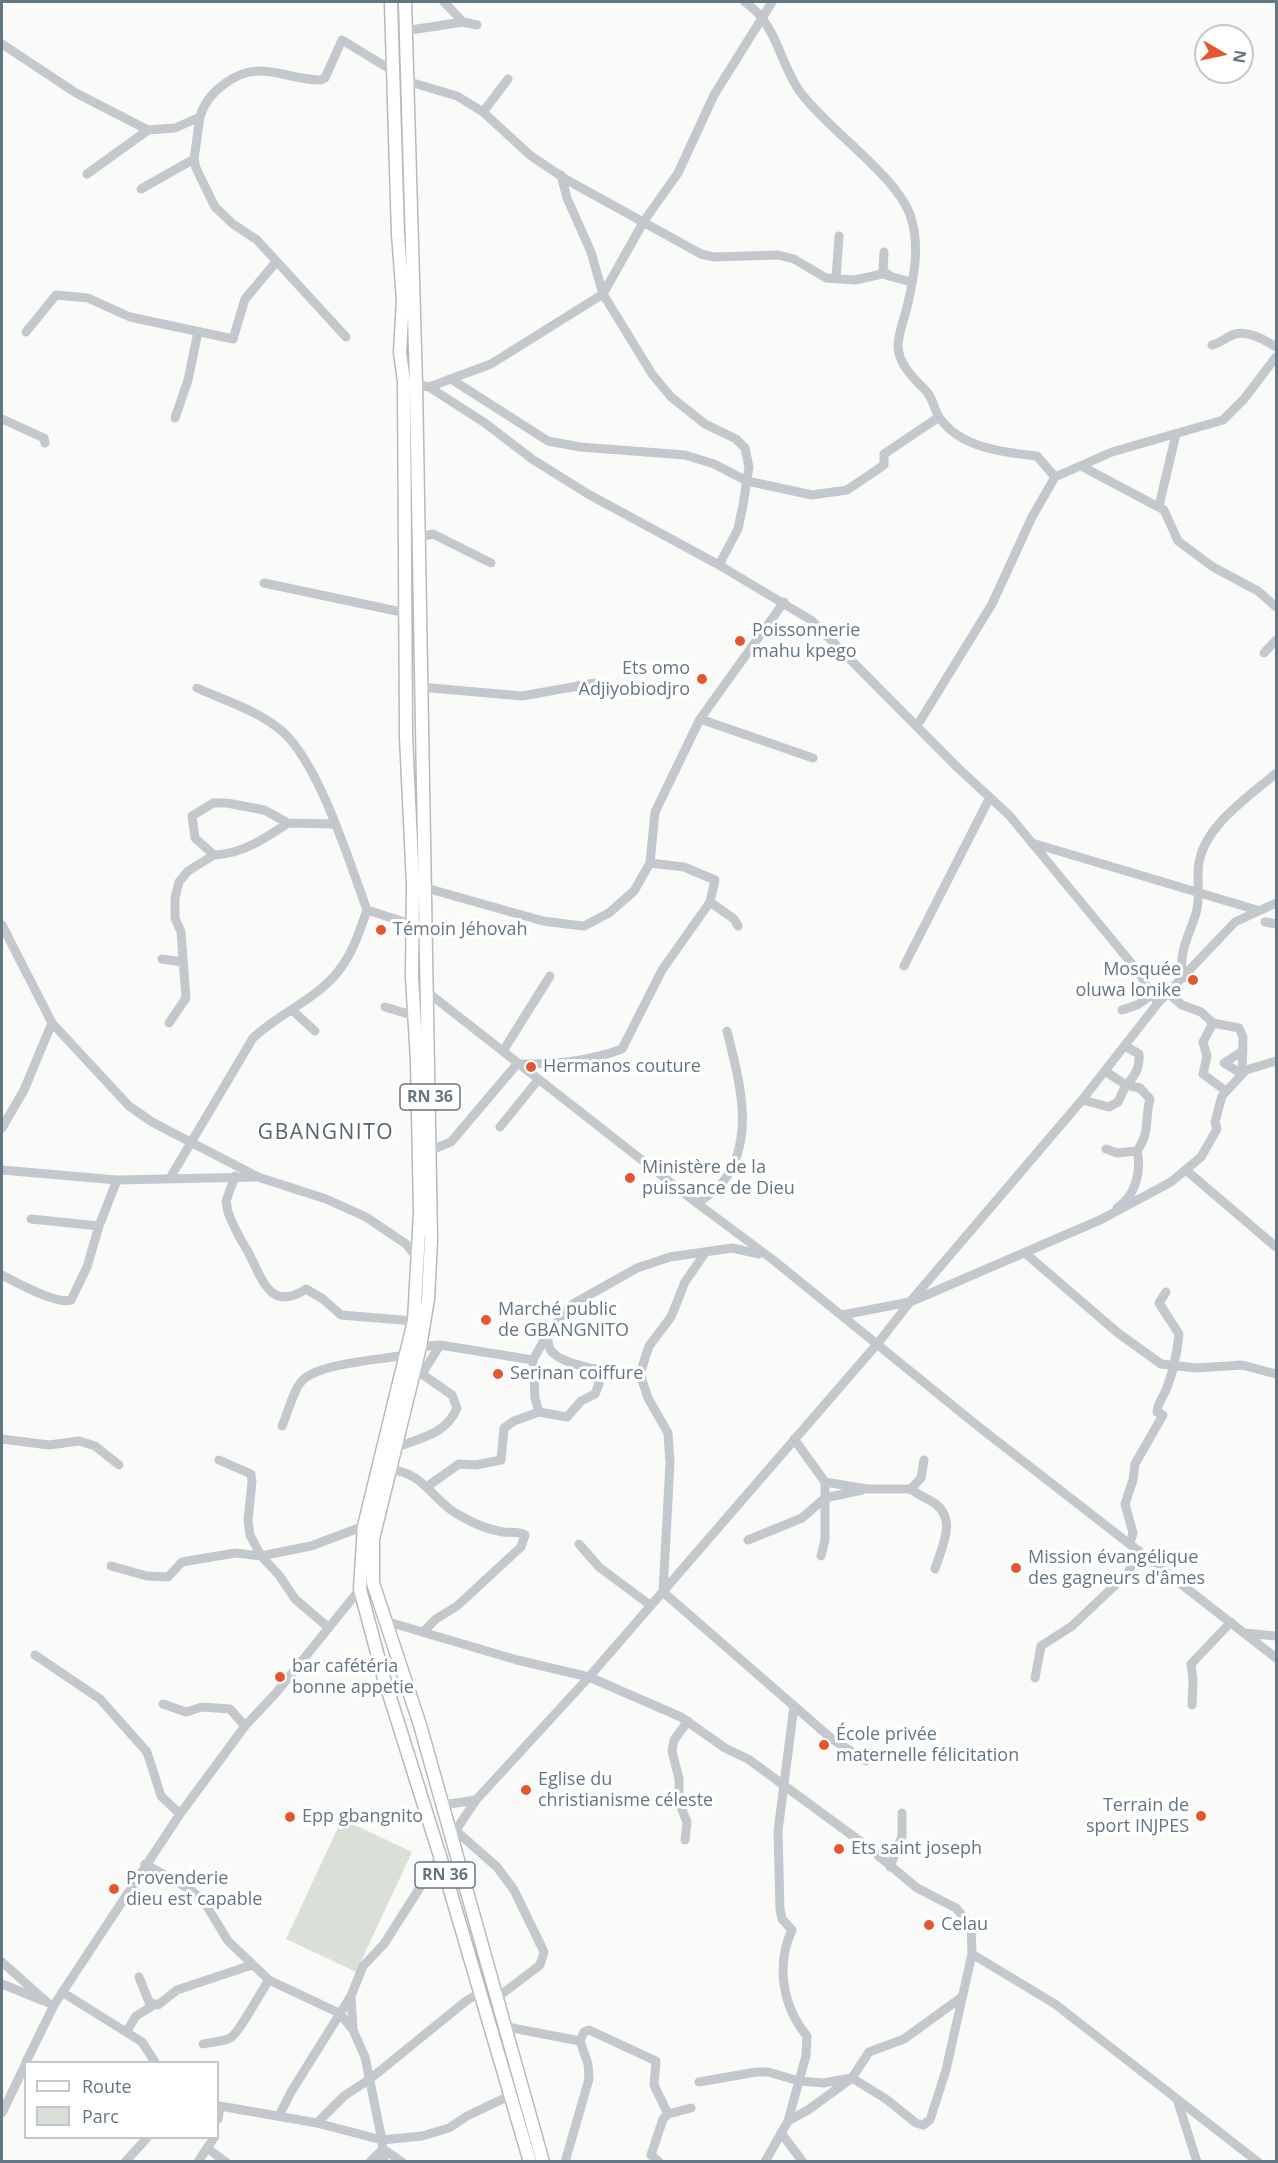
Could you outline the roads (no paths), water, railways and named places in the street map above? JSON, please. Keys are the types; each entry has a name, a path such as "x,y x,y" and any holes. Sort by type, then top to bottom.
{"main road":[{"name":"RN 36","path":"392,2 398,234 403,300 400,352 404,382 406,736 413,885 411,924 420,1213 414,1321 417,1376 389,1470 374,1539 373,1583 420,1725 442,1805 454,1833 543,2162"},
{"name":"RN 36","path":"405,2 404,31 416,384 431,1240 428,1299 364,1526 360,1589 392,1706 440,1856 530,2162"}],"street":[{"path":"444,2 463,22"},
{"path":"745,2 762,18 801,93 829,125 898,191 911,216 916,249 898,349 904,364 929,394 939,417 955,434 975,444 1007,453 1037,456 1055,477"},
{"path":"429,387 491,364 603,294 644,221 678,173 714,95 772,2"},
{"path":"404,31 463,22 477,25"},
{"path":"346,337 256,240 233,224 215,207 202,184 195,159 200,117 207,100 216,90 253,71 320,80 324,78 342,40 393,71"},
{"path":"2,44 76,93 148,130 175,128 200,117"},
{"path":"483,112 508,79"},
{"path":"406,85 413,83 438,89 483,112 531,156 708,256 778,255 794,259 826,278 855,280 882,274 911,282"},
{"path":"87,174 148,130"},
{"path":"141,189 195,159"},
{"path":"561,175 567,198 593,260 596,278 603,294 652,374 671,397 705,424 736,439 745,448 749,467 738,529 719,565"},
{"path":"836,279 839,236"},
{"path":"884,252 883,271 891,277"},
{"path":"26,332 56,295 88,298 130,317 233,339 245,299 276,262"},
{"path":"175,418 188,380 198,332"},
{"path":"1212,345 1232,335 1248,333 1276,347"},
{"path":"917,726 992,603 1032,517 1055,477 1083,467 1112,452 1222,420 1244,399 1276,357"},
{"path":"451,379 548,441 580,447 685,455 714,464 747,480 812,495 848,490 884,465 884,454 939,417"},
{"path":"416,384 429,387 485,423 522,453 578,488 719,565 811,620 989,799 1009,815 1137,970 1158,1003"},
{"path":"2,419 44,438 45,443"},
{"path":"1159,506 1176,434"},
{"path":"1083,467 1159,506 1164,510 1178,541 1188,551 1258,591 1276,607"},
{"path":"418,537 433,534 491,562"},
{"path":"264,583 406,613"},
{"path":"426,888 543,921 584,926 609,913 634,891 650,863 655,812 700,719 784,602"},
{"path":"1264,653 1276,640"},
{"path":"420,687 515,696 534,695 595,683"},
{"path":"170,1178 253,1038 265,1026 292,1010 327,983 341,969 367,910 335,824 303,755 282,732 255,714 197,688"},
{"path":"700,719 813,758"},
{"path":"1184,978 1179,966 1197,908 1199,861 1208,839 1225,818 1276,773"},
{"path":"904,966 989,799"},
{"path":"214,855 195,838 192,827 192,816 213,803 250,806 288,823 335,824"},
{"path":"169,1023 186,998 181,932 175,918 175,898 179,882 188,871 214,855 225,855 250,846 288,823"},
{"path":"1032,843 1257,910"},
{"path":"431,1150 451,1142 517,1064 561,1064 603,1056 622,1049 662,970 710,902 716,883 709,876 684,867 650,863"},
{"path":"710,902 734,919 738,926"},
{"path":"498,1996 540,1965 544,1952 514,1890 497,1867 454,1833 476,1800 589,1677 878,1343 909,1302 1082,1100 1158,1003 1235,922 1276,903"},
{"path":"367,910 411,924"},
{"path":"1265,922 1276,924"},
{"path":"2,925 52,1023 129,1106 152,1122 258,1177 326,1199 366,1216 406,1244 418,1259"},
{"path":"162,958 183,962"},
{"path":"503,1050 550,976"},
{"path":"426,991 503,1050 517,1064 772,1259 1276,1658"},
{"path":"1122,1010 1137,1005 1153,994"},
{"path":"1169,994 1182,1005 1202,1012 1213,1023 1239,1028 1243,1037 1242,1074"},
{"path":"428,1011 442,1005"},
{"path":"385,1007 415,1016"},
{"path":"292,1010 315,1032"},
{"path":"2,1128 24,1089 52,1023"},
{"path":"1213,1023 1203,1042 1206,1056 1203,1074 1226,1091"},
{"path":"698,1204 721,1184 733,1165 740,1147 742,1098 727,1031"},
{"path":"1082,1100 1109,1107 1118,1102 1139,1064 1138,1054 1125,1046"},
{"path":"1242,1074 1224,1063 1243,1051"},
{"path":"842,1315 909,1302 1100,1220 1154,1192 1187,1171 1201,1157 1216,1129 1215,1122 1222,1096 1226,1091 1242,1074 1255,1065 1276,1061"},
{"path":"1105,1071 1126,1085 1140,1088 1150,1099 1145,1120 1146,1138 1137,1152 1139,1161 1131,1195"},
{"path":"500,1127 538,1080"},
{"path":"1106,1149 1117,1153 1137,1152"},
{"path":"2,1170 117,1180 258,1177"},
{"path":"1187,1171 1276,1246"},
{"path":"235,1176 226,1201 228,1212 259,1278 270,1292 283,1297 296,1296 306,1289 323,1299 341,1316 414,1321"},
{"path":"2,1275 52,1298 71,1300 87,1267 99,1226 117,1180"},
{"path":"1100,1220 1131,1195 1154,1192"},
{"path":"31,1219 99,1226"},
{"path":"539,1412 535,1398 533,1360 547,1335 573,1304 637,1268 670,1257 732,1248 750,1250 772,1259"},
{"path":"663,1592 670,1463 668,1433 648,1398 640,1374 649,1346 671,1317 685,1282 705,1253"},
{"path":"1025,1253 1148,1357 1161,1364 1207,1368 1242,1365 1276,1374"},
{"path":"1130,1544 1133,1533 1125,1504 1133,1480 1135,1464 1162,1415 1157,1412 1159,1400 1167,1389 1179,1335 1160,1308 1159,1304 1166,1292"},
{"path":"547,1335 549,1349 559,1358 596,1369 624,1374 640,1374"},
{"path":"395,1448 427,1437 452,1420 457,1408 452,1395 417,1376 440,1345"},
{"path":"282,1426 300,1383 309,1375 366,1360 405,1355 414,1347 440,1345 533,1360"},
{"path":"428,1486 459,1464 476,1466 501,1460 504,1428 514,1421 539,1412 567,1417 576,1411 581,1401 595,1394 599,1384 596,1369"},
{"path":"2,1439 49,1445 79,1441 95,1446 119,1465"},
{"path":"794,1439 825,1482 825,1540 821,1556"},
{"path":"219,1460 251,1474 248,1520 250,1535 261,1556 279,1575 295,1599 329,1628"},
{"path":"911,1489 921,1478 924,1460"},
{"path":"389,1470 398,1470 428,1486 457,1515 501,1532 520,1532 526,1539 457,1606 436,1619 423,1632"},
{"path":"825,1482 867,1489 911,1489 919,1497 933,1502 946,1515 948,1526 935,1569"},
{"path":"748,1540 802,1518 825,1498 867,1489"},
{"path":"111,1566 160,1578 168,1577 182,1562 235,1553 261,1556 311,1546 364,1526"},
{"path":"579,1544 599,1568 650,1605"},
{"path":"1035,1678 1041,1646 1072,1626 1128,1573 1138,1550"},
{"path":"27,2061 51,2004 62,1992 180,1814 245,1726 276,1693 360,1589"},
{"path":"663,1592 832,1739 866,1761"},
{"path":"385,1621 517,1660 589,1677 688,1721 868,1847 916,1888 944,1900 968,1919 973,1938 972,1954 946,2070 930,2120 923,2125 916,2123 886,2098 852,2078 823,2083 800,2081 768,2072 756,2072 699,2082"},
{"path":"1192,1705 1191,1664 1231,1622"},
{"path":"1244,1633 1276,1636"},
{"path":"35,1655 100,1699 147,1752 161,1796 180,1814"},
{"path":"162,1704 186,1712 202,1707 230,1709 245,1726"},
{"path":"765,2162 788,2121 806,2056 807,2036 797,2024 784,1992 783,1949 792,1930 782,1919 780,1909 778,1832 794,1706"},
{"path":"685,1840 687,1822 680,1802 679,1779 672,1751 674,1740 688,1721"},
{"path":"442,1805 476,1800"},
{"path":"890,1867 902,1836 902,1813"},
{"path":"279,2116 351,1996 363,1966 384,1944 440,1856"},
{"path":"145,1864 191,1890 205,1903 228,1941 269,1980 339,2013 352,2030 365,2057 383,2144 384,2162"},
{"path":"972,1954 1054,2004 1258,2162"},
{"path":"2,1962 51,2004"},
{"path":"128,2031 136,2016 158,2005 177,1990 252,1965"},
{"path":"139,1977 147,1998 154,2005"},
{"path":"203,2044 232,2038 269,1980"},
{"path":"2,1984 51,2004"},
{"path":"62,1992 128,2031 151,2052 155,2061"},
{"path":"317,2123 344,2096 370,2079 480,1992"},
{"path":"351,1996 352,2030"},
{"path":"788,2121 852,2078 869,2052 904,2039 962,1997"},
{"path":"507,2026 580,2041"},
{"path":"565,2162 589,2079 588,2064 580,2041 584,2032 590,2030 656,2061 654,2085 668,2114"},
{"path":"2,2114 24,2067"},
{"path":"370,2162 383,2144 448,2128 467,2116 511,2095"},
{"path":"1177,2098 1197,2162"},
{"path":"219,2105 317,2123 383,2144 402,2162"},
{"path":"659,2162 653,2158 652,2151 661,2122 668,2114 691,2108"},
{"path":"781,2133 803,2162"},
{"path":"125,2162 146,2139"},
{"path":"198,2162 213,2139"},
{"path":"207,2148 226,2162"}],"place":[{"name":"Poissonnerie mahu kpego","path":"740,641"},
{"name":"Ets omo Adjiyobiodjro","path":"702,679"},
{"name":"Témoin Jéhovah","path":"381,930"},
{"name":"Mosquée oluwa lonike","path":"1193,980"},
{"name":"Hermanos couture","path":"531,1067"},
{"name":"Ministère de la puissance de Dieu","path":"630,1178"},
{"name":"Marché public de GBANGNITO","path":"486,1320"},
{"name":"Serinan coiffure","path":"498,1374"},
{"name":"Mission évangélique des gagneurs d'âmes","path":"1016,1568"},
{"name":"bar cafétéria bonne appetie","path":"280,1677"},
{"name":"École privée maternelle félicitation","path":"824,1745"},
{"name":"Eglise du christianisme céleste","path":"526,1790"},
{"name":"Terrain de sport INJPES","path":"1201,1816"},
{"name":"Epp gbangnito","path":"290,1817"},
{"name":"Ets saint joseph","path":"839,1849"},
{"name":"Provenderie dieu est capable","path":"114,1889"},
{"name":"Celau","path":"929,1925"}],"district":[{"name":"GBANGNITO","path":"326,1133"}]}
